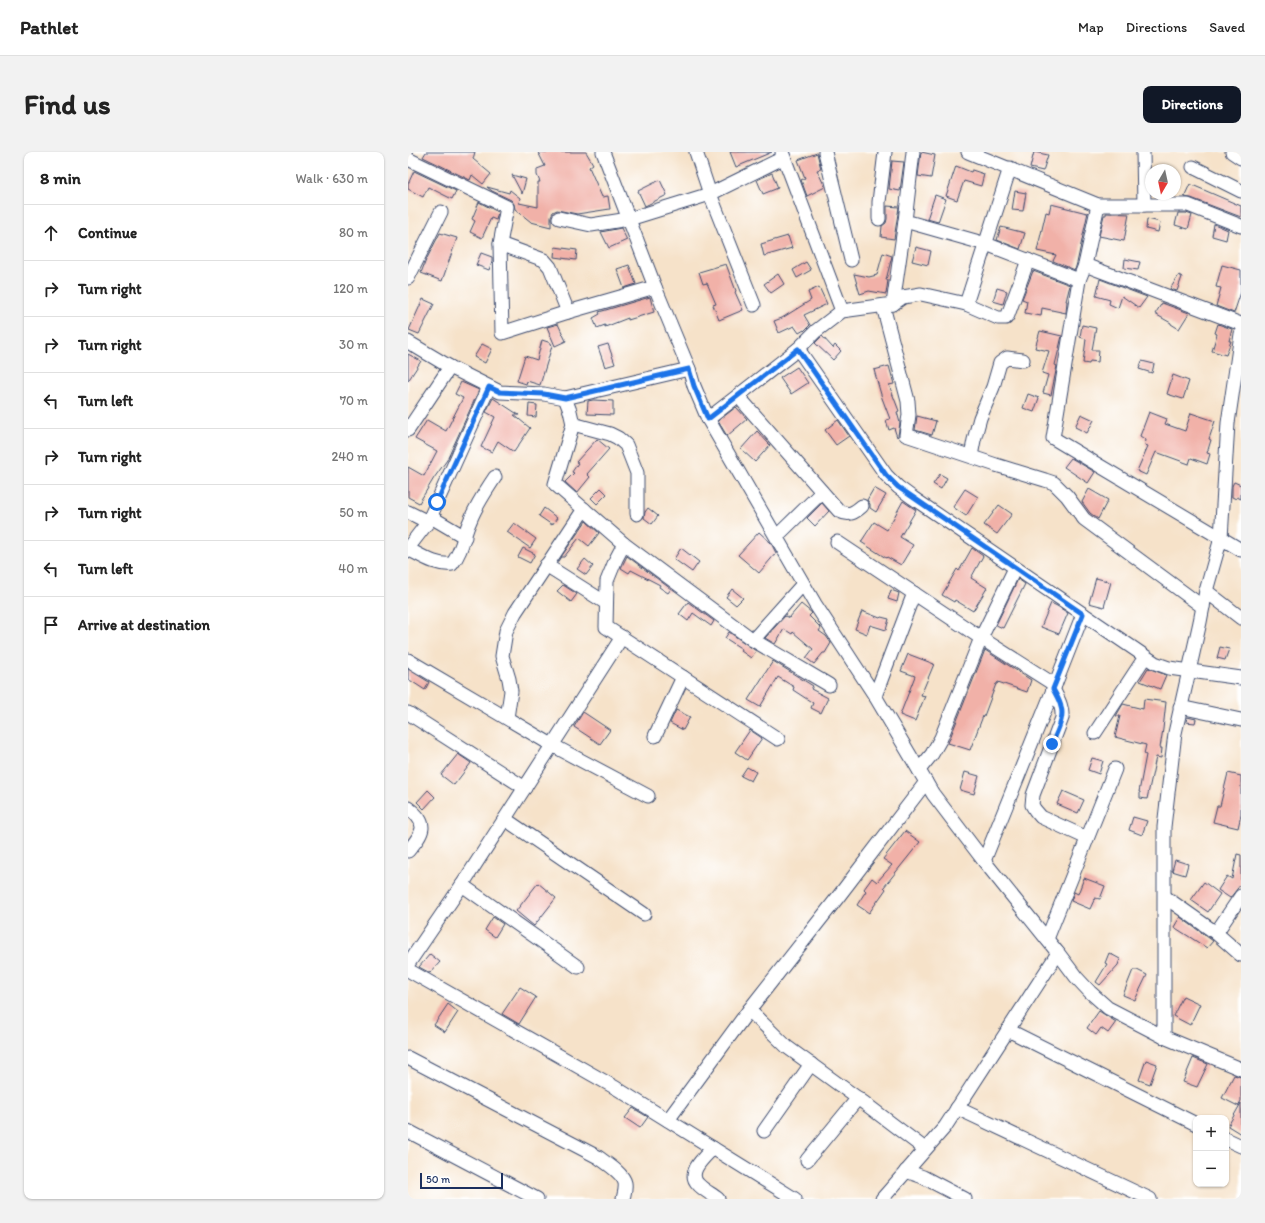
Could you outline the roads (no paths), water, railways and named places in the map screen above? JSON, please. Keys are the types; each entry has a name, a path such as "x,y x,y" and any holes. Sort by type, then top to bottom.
{"street":[{"path":"603,152 708,419 777,536 803,584 875,696 933,794 984,861 1085,987 1108,1008 1164,1037 1241,1069"},
{"path":"696,152 710,194 754,305"},
{"path":"825,152 851,260"},
{"path":"879,219 879,202 885,152"},
{"path":"913,152 905,221 888,305 908,401 909,415 906,435 1054,483 1067,496 1084,519 1203,607"},
{"path":"968,152 1098,205 1188,205 1241,226"},
{"path":"1143,152 1144,205"},
{"path":"1232,152 1241,158"},
{"path":"558,218 591,225 629,219 710,194 782,155 842,311"},
{"path":"408,159 507,207 500,244 502,333 655,287"},
{"path":"1193,167 1241,191"},
{"path":"966,304 1010,168"},
{"path":"1098,205 1085,265 1079,280 1053,438 1241,550"},
{"path":"408,278 441,212"},
{"path":"905,221 986,244 1079,280"},
{"path":"500,244 544,260 550,267 568,312"},
{"path":"708,419 798,349 816,331 842,311 888,305 902,297 921,294 966,304 998,318 1006,318 1028,260"},
{"path":"1085,265 1241,324"},
{"path":"1164,1037 1164,827 1175,733 1180,707 1206,591 1221,538 1228,423 1241,334"},
{"path":"408,342 450,367 500,392 544,394 565,398 689,369"},
{"path":"798,349 886,475 898,487 1155,663 1169,668 1241,678"},
{"path":"971,456 977,430 1000,363 1007,358 1023,360"},
{"path":"408,430 450,367"},
{"path":"489,387 429,520 408,549 437,563 445,565 452,564 458,556 469,522 495,477"},
{"path":"738,396 839,511 845,514 851,514 856,512 862,506"},
{"path":"565,398 573,424 555,484 624,544 753,640 829,685"},
{"path":"573,424 610,434 618,438 626,445 637,473 637,514"},
{"path":"777,536 822,492"},
{"path":"507,718 511,691 510,679 502,656 506,631 515,613 584,509"},
{"path":"408,512 465,537"},
{"path":"836,542 1054,687 1061,705 1062,718 1033,795 1032,805 1041,817 1088,838"},
{"path":"624,544 607,581 606,627 778,739"},
{"path":"546,565 606,603"},
{"path":"919,770 932,754 941,738 981,638 1015,568"},
{"path":"753,640 803,584"},
{"path":"1206,591 1241,618"},
{"path":"875,696 914,593"},
{"path":"984,861 1083,614"},
{"path":"408,964 462,885 622,638"},
{"path":"1095,733 1145,657"},
{"path":"408,660 552,745 648,796"},
{"path":"655,736 683,677"},
{"path":"1180,707 1241,720"},
{"path":"408,713 525,788"},
{"path":"1047,939 1115,769"},
{"path":"668,1120 749,1010 926,782"},
{"path":"408,808 421,820 422,829 419,838 408,851"},
{"path":"505,819 644,914"},
{"path":"462,885 578,967"},
{"path":"1165,897 1216,933 1241,955"},
{"path":"1216,933 1240,899"},
{"path":"882,1199 945,1126 1058,953"},
{"path":"408,970 616,1088 795,1199"},
{"path":"749,1010 788,1047 925,1149"},
{"path":"1008,1030 1193,1122"},
{"path":"408,1058 598,1157 618,1172 625,1182 623,1199"},
{"path":"764,1131 811,1064"},
{"path":"807,1160 858,1098"},
{"path":"957,1108 1150,1199"},
{"path":"408,1131 537,1199"},
{"path":"1229,1140 1241,1146"},
{"path":"713,1148 696,1168 694,1175 698,1185 718,1199"},
{"path":"906,1171 923,1177 965,1199"}]}
